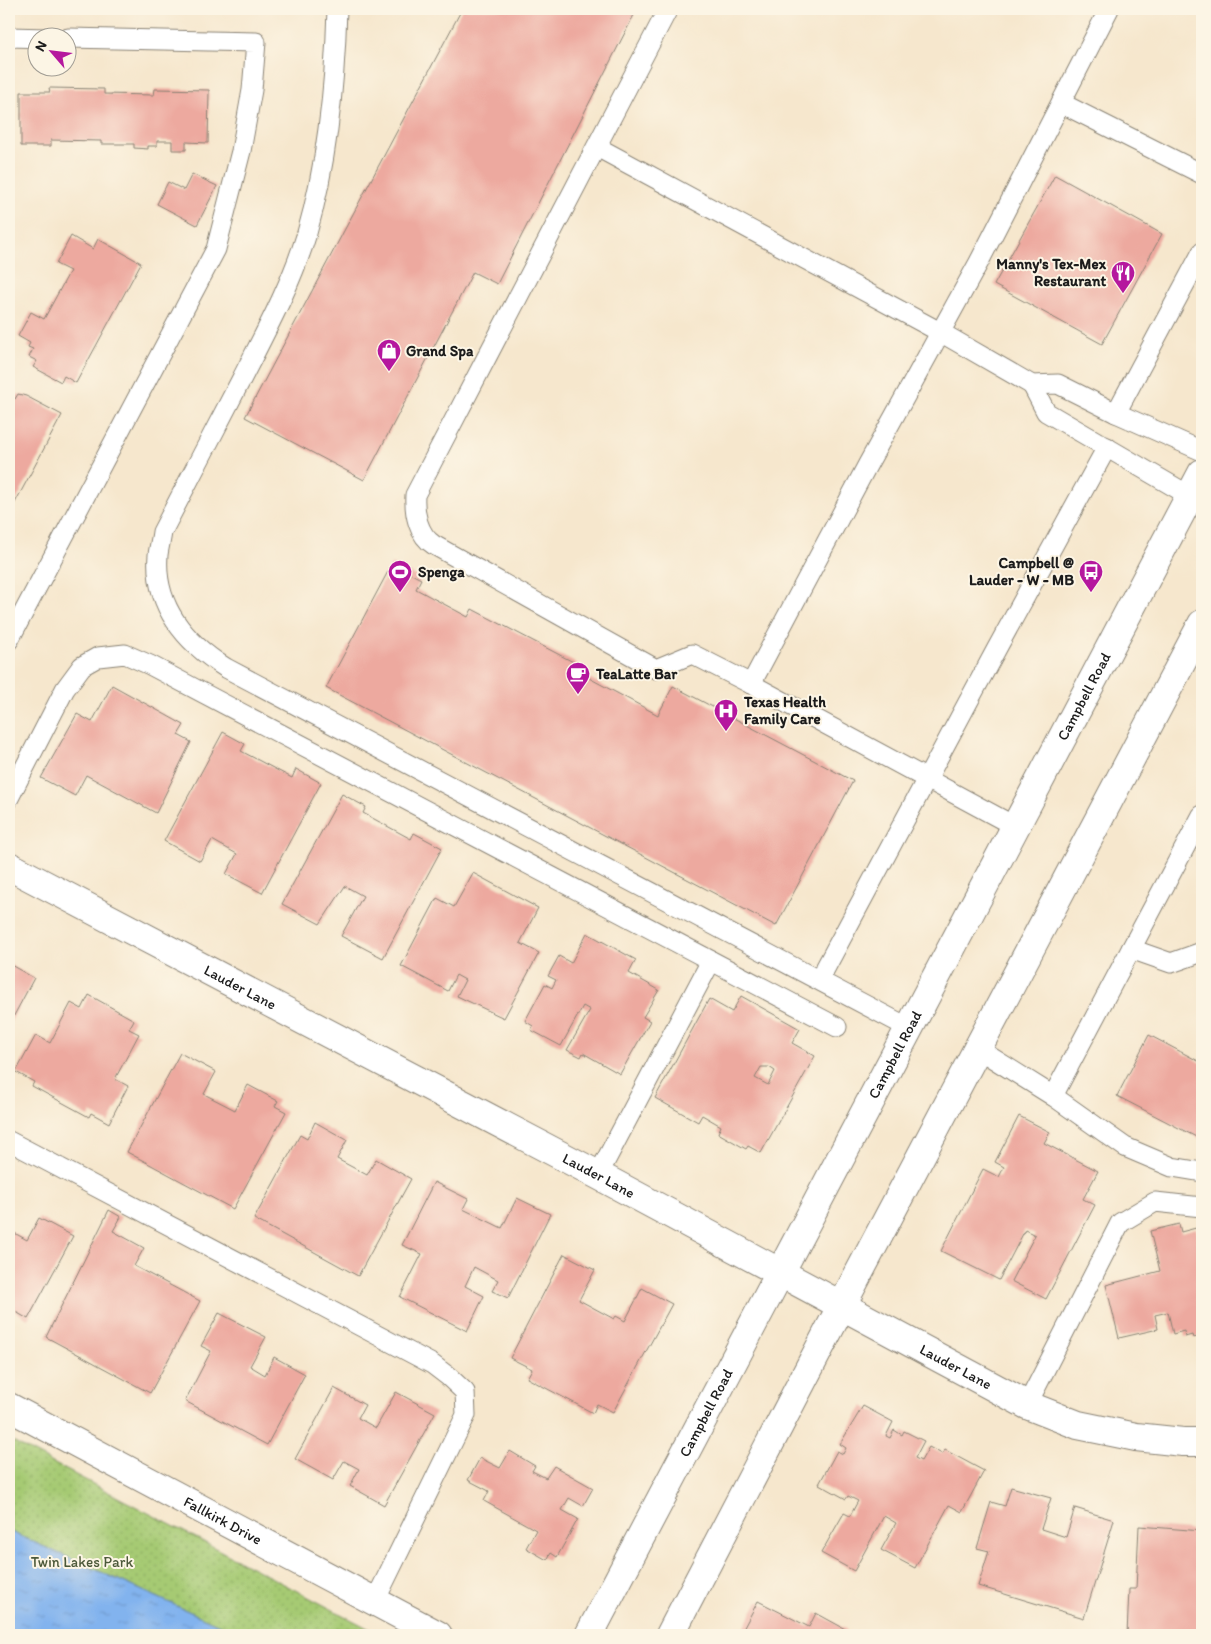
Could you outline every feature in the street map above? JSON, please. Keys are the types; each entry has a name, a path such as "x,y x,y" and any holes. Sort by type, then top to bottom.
{"main road":[{"name":"Campbell Road","path":"589,1635 909,1028 1198,489"},
{"path":"670,1635 1202,624"},
{"name":"Lauder Lane","path":"9,866 842,1305 1027,1405 1078,1425 1136,1437 1202,1442"},
{"name":"Fallkirk Drive","path":"9,1407 438,1635"}],"lane":[{"path":"337,9 335,71 330,114 318,190 306,235 291,277 265,333 162,532 158,555 159,576 164,598 174,620 187,638 206,656 226,668 909,1028"},
{"path":"668,9 415,495 414,510 426,540 656,669 692,654 1016,827"},
{"path":"751,684 868,464 979,262 1109,9"},
{"path":"9,37 28,38"},
{"path":"9,640 216,249 241,150 252,90 256,42 78,38"},
{"path":"1061,103 1202,174"},
{"path":"597,147 940,332 1032,385 1058,384 1116,413 1202,451"},
{"path":"1116,413 1202,252"},
{"path":"1032,385 1046,412 1107,447 1198,489"},
{"path":"819,980 1107,447"},
{"path":"9,798 65,689 82,666 98,657 125,654 150,665 836,1026"},
{"path":"1053,1096 1202,815"},
{"path":"1131,949 1171,962 1202,952"},
{"path":"598,1176 711,961"},
{"path":"978,1049 1053,1096 1125,1147 1172,1167 1202,1172"},
{"path":"9,1141 432,1364 465,1392 466,1415 375,1601"},
{"path":"1027,1405 1120,1223 1156,1202 1202,1207"}],"green space":[{"name":"Twin Lakes Park","path":"9,1440 381,1635 9,1635"}],"water":[{"path":"9,1531 242,1635 9,1635"}],"building":[{"path":"462,9 637,9 497,284 473,272 364,480 245,417"},
{"path":"49,88 104,89 104,94 154,95 155,89 209,90 208,143 186,142 186,150 172,150 172,141 157,141 157,146 148,146 148,149 134,148 134,144 101,144 101,141 51,140 51,146 21,146 21,92 50,92"},
{"path":"192,174 217,186 197,225 157,204 168,182 184,190"},
{"path":"1055,175 1162,234 1102,344 994,285"},
{"path":"71,236 93,249 98,239 141,263 76,383 64,376 61,382 33,367 37,361 29,357 33,349 28,347 30,343 18,336 31,312 44,319 70,271 56,264"},
{"path":"18,394 26,396 62,415 9,514 9,396 15,399"},
{"path":"392,564 421,579 416,589 468,617 472,609 577,664 574,670 658,715 673,686 853,781 776,926 326,688"},
{"path":"112,685 184,725 178,735 191,742 156,813 86,775 75,796 41,778 77,714 92,722"},
{"path":"223,732 245,744 241,751 292,778 296,769 321,783 262,893 226,874 237,854 212,840 200,861 164,841"},
{"path":"342,794 366,807 363,813 411,839 414,833 442,848 383,958 341,936 363,896 345,886 320,924 282,904"},
{"path":"473,873 538,908 520,943 539,953 504,1018 457,996 465,980 456,975 448,991 401,966 437,898 454,907"},
{"path":"587,933 636,960 629,973 659,990 643,1017 650,1021 620,1074 583,1053 581,1057 567,1050 590,1010 583,1006 561,1046 531,1030 533,1026 525,1021 545,984 552,988 556,980 548,976 559,956 571,963"},
{"path":"9,964 34,978 9,1025"},
{"path":"89,995 134,1020 129,1029 139,1034 115,1079 128,1086 109,1123 91,1113 89,1117 32,1086 34,1082 16,1072 36,1035 50,1043 71,1003 82,1009"},
{"path":"741,996 800,1029 792,1043 815,1056 761,1153 748,1146 746,1149 718,1133 721,1126 702,1115 698,1122 655,1098 709,999 732,1012","holes":["761,1067 769,1067 775,1071 768,1085 755,1078"]},
{"path":"1149,1035 1202,1063 1202,1140 1117,1096"},
{"path":"180,1053 216,1072 204,1094 235,1110 248,1085 278,1101 275,1106 286,1112 233,1209 127,1152"},
{"path":"1019,1116 1050,1132 1044,1143 1098,1171 1083,1199 1095,1205 1046,1299 1011,1281 1035,1235 1025,1230 999,1280 941,1251 983,1169 999,1177 1004,1167 995,1162"},
{"path":"315,1122 347,1140 337,1159 367,1175 376,1159 411,1179 358,1276 254,1219 300,1135 307,1139"},
{"path":"434,1182 468,1199 463,1209 502,1228 517,1198 550,1214 508,1298 492,1291 498,1280 474,1267 465,1286 484,1296 467,1331 400,1297 422,1254 402,1245"},
{"path":"109,1210 121,1217 113,1231 144,1248 134,1266 200,1301 150,1393 46,1337"},
{"path":"39,1218 73,1236 28,1319 9,1308 9,1230 27,1240"},
{"path":"1179,1224 1181,1232 1196,1228 1200,1246 1202,1245 1202,1336 1193,1338 1192,1335 1185,1337 1184,1331 1173,1334 1168,1312 1155,1315 1158,1329 1119,1338 1106,1285 1160,1271 1150,1231"},
{"path":"564,1254 595,1270 579,1300 614,1319 616,1316 625,1321 642,1288 672,1304 613,1412 597,1404 593,1413 527,1378 532,1369 510,1358"},
{"path":"219,1313 266,1337 250,1366 265,1375 274,1357 305,1374 267,1445 185,1401 211,1351 201,1346"},
{"path":"334,1388 365,1405 358,1418 376,1428 396,1392 435,1413 384,1505 350,1486 359,1469 344,1461 333,1480 295,1459"},
{"path":"863,1406 893,1422 886,1436 890,1438 894,1430 902,1435 904,1431 924,1441 915,1458 921,1461 929,1447 942,1454 945,1450 984,1471 962,1512 949,1505 915,1568 881,1550 896,1523 884,1516 854,1571 821,1553 844,1513 850,1516 858,1501 848,1496 846,1499 819,1484 837,1451 843,1454 846,1448 840,1444"},
{"path":"510,1451 535,1466 532,1471 546,1478 554,1466 593,1488 583,1506 569,1498 562,1510 578,1519 557,1557 551,1553 547,1560 526,1548 536,1530 484,1501 489,1491 468,1480 480,1458 500,1468"},
{"path":"1011,1487 1051,1498 1041,1529 1066,1537 1075,1508 1114,1520 1084,1618 978,1586 989,1551 977,1548 991,1502 1005,1506"},
{"path":"1139,1526 1202,1531 1202,1634 1169,1632 1168,1635 1127,1635 1129,1589 1136,1589"},
{"path":"758,1601 809,1627 816,1613 847,1630 844,1635 740,1635"}],"place":[{"name":"Manny's Tex-Mex Restaurant","path":"1123,294"},
{"name":"Grand Spa","path":"389,372"},
{"name":"Spenga","path":"400,593"},
{"name":"Campbell @ Lauder - W - MB","path":"1091,593"},
{"name":"TeaLatte Bar","path":"578,695"},
{"name":"Texas Health Family Care","path":"726,732"}]}
